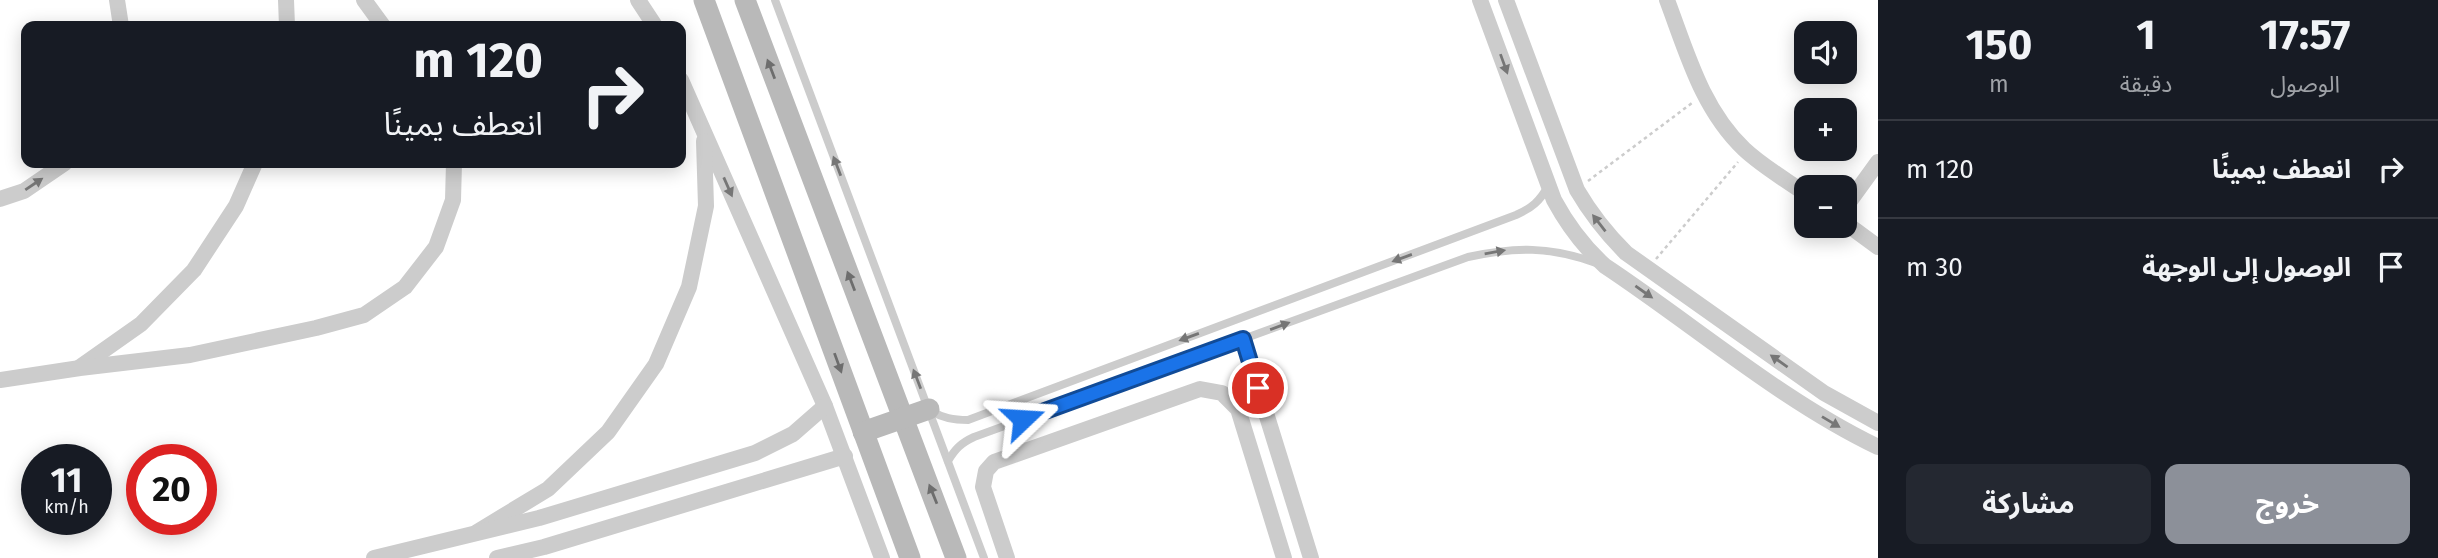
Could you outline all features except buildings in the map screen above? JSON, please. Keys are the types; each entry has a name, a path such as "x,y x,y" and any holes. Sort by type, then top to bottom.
{"street":[{"path":"117,0 120,21"},
{"path":"286,0 286,21"},
{"path":"364,0 379,21"},
{"path":"638,0 651,21"},
{"path":"704,0 910,558"},
{"path":"745,0 956,558"},
{"path":"1480,0 1548,186 1567,224 1584,246 1605,266 1812,411 1878,447"},
{"path":"1506,0 1577,190 1607,234 1626,253 1824,393 1878,423"},
{"path":"1667,0 1703,94 1730,134 1746,151 1794,185"},
{"path":"686,91 825,406 882,558"},
{"path":"477,532 548,489 608,432 656,364 689,287 706,206 704,131"},
{"path":"1857,191 1878,162"},
{"path":"0,199 24,191 58,168"},
{"path":"79,368 141,324 194,270 236,206 253,168"},
{"path":"0,373 0,380 190,355 364,315 405,287 436,247 453,200 454,168"},
{"path":"1857,232 1878,247"},
{"path":"1713,341 1726,324"},
{"path":"1243,339 1311,558"},
{"path":"1007,558 983,487 986,471 994,462 1200,389 1222,393 1238,409 1284,558"},
{"path":"374,558 539,518 755,453 793,434 825,406"},
{"path":"863,432 929,410"},
{"path":"497,558 544,547 845,456"}],"lane":[{"path":"775,0 984,558"},
{"path":"929,410 941,417 968,420 1516,215 1530,209 1541,199 1548,186"},
{"path":"948,461 954,450 974,437 1468,257 1537,248 1572,254 1605,266"}],"path":[{"path":"1577,190 1703,94"},
{"path":"1648,268 1746,151"}],"route":[{"path":"1023,419 1243,339 1258,388"}]}
